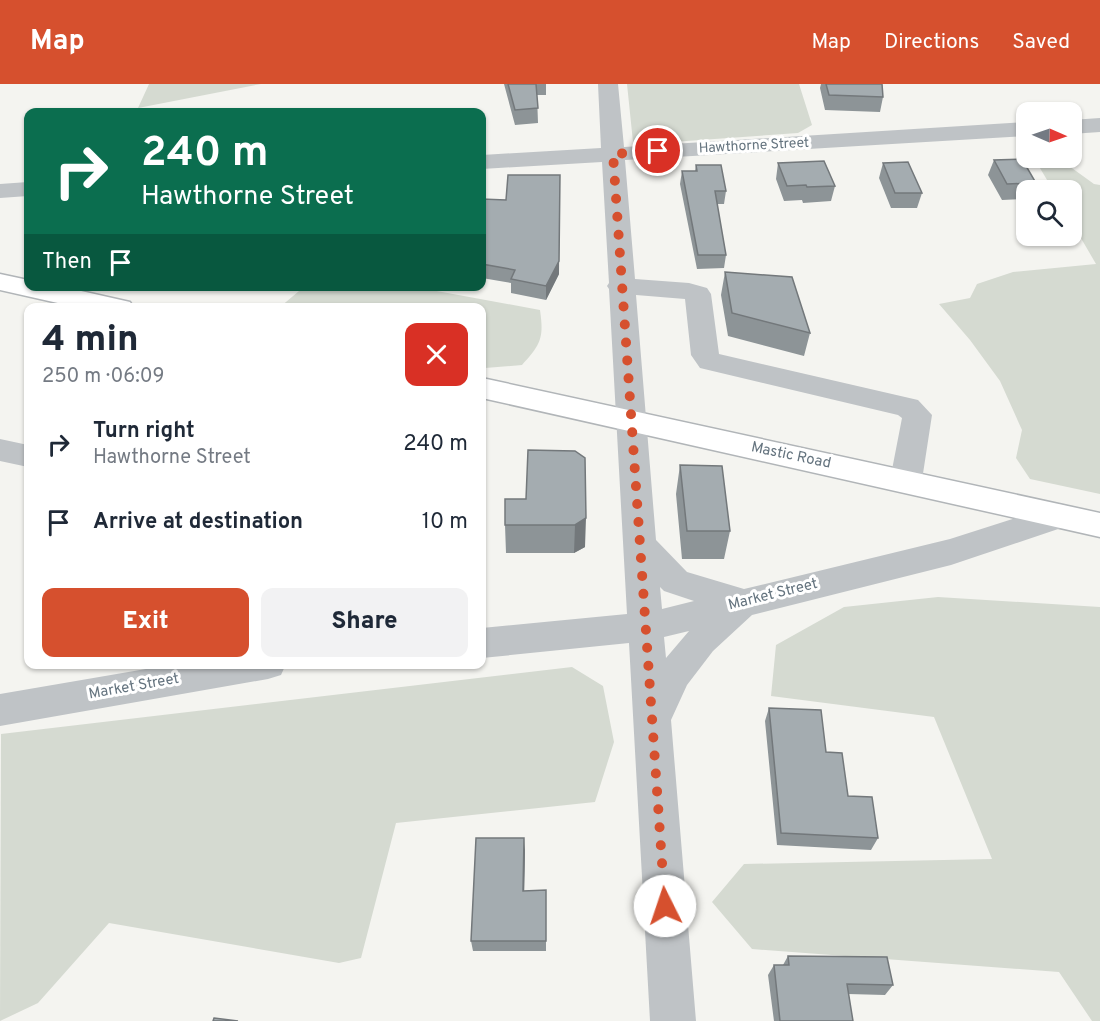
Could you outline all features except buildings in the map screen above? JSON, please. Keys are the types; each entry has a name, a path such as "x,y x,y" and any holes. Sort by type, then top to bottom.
{"main road":[{"path":"0,282 24,287"},
{"path":"42,291 98,303"},
{"name":"Mastic Road","path":"486,389 906,480 1100,525"}],"street":[{"path":"608,84 620,286 673,1021"},
{"path":"1082,126 1100,125"},
{"name":"Hawthorne Street","path":"486,162 1016,130"},
{"path":"0,191 24,189"},
{"path":"620,286 689,291 698,294 705,355 710,361 908,407 917,415 906,480"},
{"path":"0,450 24,455"},
{"name":"Market Street","path":"486,643 645,627 951,552 1059,516"},
{"path":"639,544 676,582 742,603 701,641 673,675 652,722"},
{"name":"Market Street","path":"0,710 239,669"}],"shaded area":[{"path":"149,84 261,84 138,108"},
{"path":"627,84 799,84 812,125 798,133 644,144 633,142"},
{"path":"1040,168 1072,168 1094,184 1100,185 1100,494 1030,479 1016,458 1022,430 1000,381 970,340 939,304 970,298 977,284 1013,272 1096,264 1082,240 1082,180 1047,180"},
{"path":"299,291 437,291 540,310 542,327 537,346 522,365 486,368 486,303 285,303"},
{"path":"938,597 1100,607 1100,1021 1092,1021 1059,972 752,949 712,902 744,864 992,859 934,717 771,696 776,645 844,607"},
{"path":"572,667 603,686 614,742 595,802 396,823 361,958 339,963 109,923 38,1003 0,1021 1,734"}],"route":[{"path":"658,151 613,154 620,286 665,906"}]}
